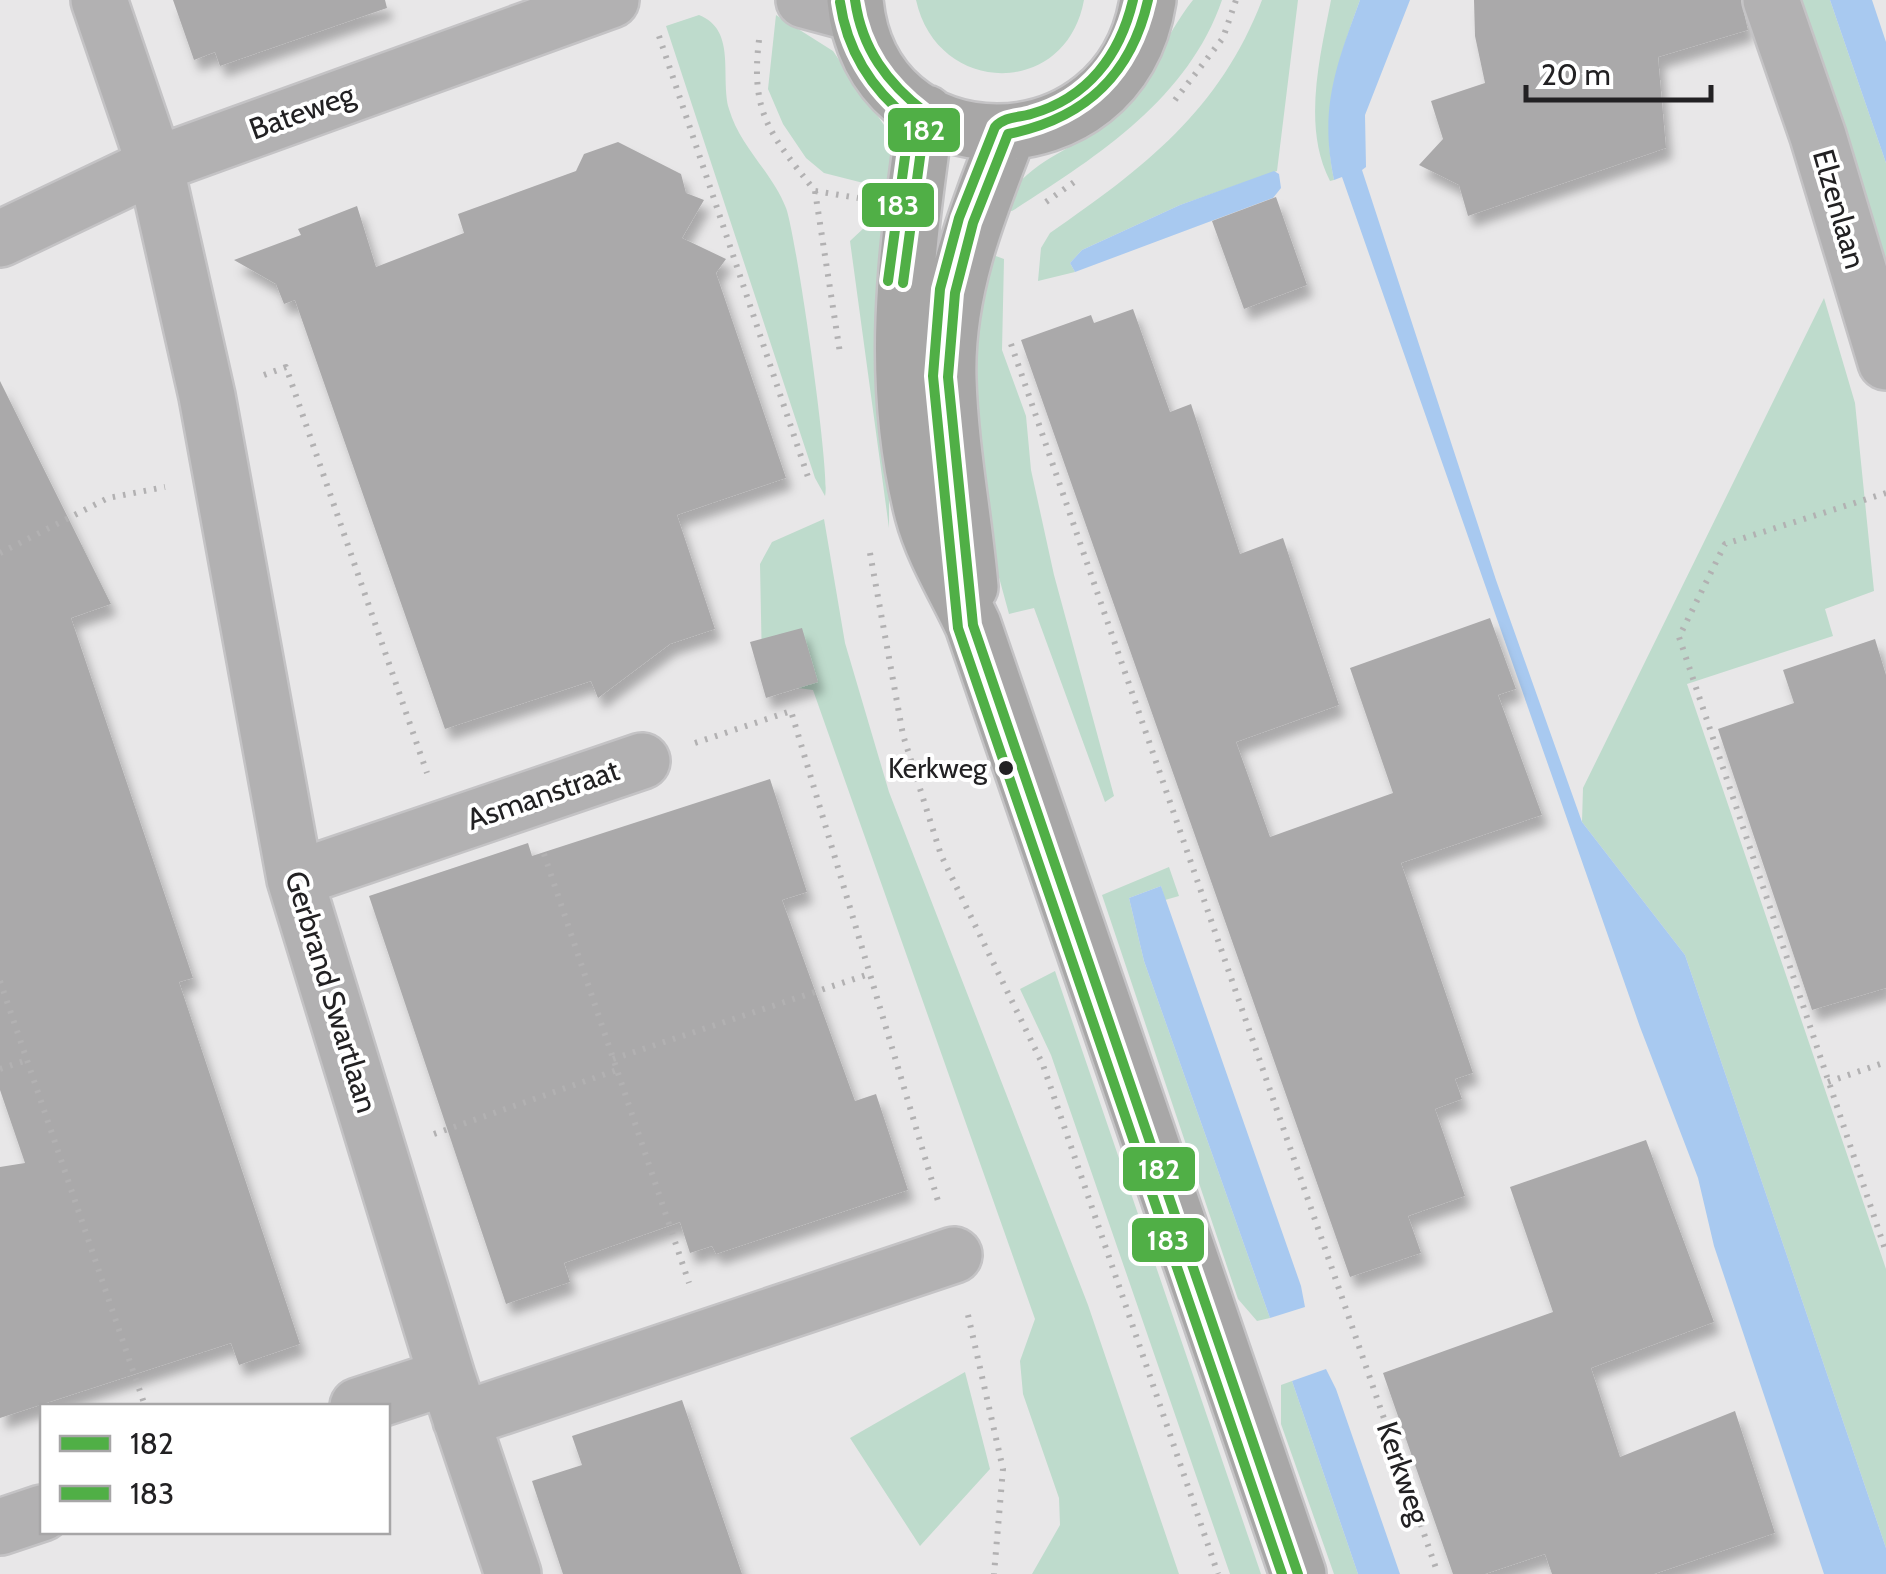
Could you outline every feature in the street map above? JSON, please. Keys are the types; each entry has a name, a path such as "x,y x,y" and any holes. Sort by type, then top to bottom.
{"main road":[{"path":"855,7 880,71 926,113 966,129 1008,134 1069,118 1103,93 1134,50 1148,0"},
{"path":"926,113 900,320 907,418 924,516 972,625 1298,1574"},
{"path":"972,625 948,377 955,292 972,223 1008,134"}],"street":[{"name":"Gerbrand Swartlaan","path":"99,0 155,165 207,396 295,880 454,1398 513,1574"},
{"name":"Elzenlaan","path":"1770,0 1818,136 1886,362"},
{"path":"782,14 855,7"},
{"name":"Bateweg","path":"0,239 155,165 632,8"},
{"name":"Asmanstraat","path":"295,880 642,761"},
{"path":"382,1404 454,1398 708,1338 954,1255"},
{"path":"0,1528 40,1514"}],"path":[{"path":"632,8 809,480"},
{"path":"782,14 754,75 758,108 816,191 842,362"},
{"name":"Kerkweg","path":"1012,327 1011,344 1049,456 1438,1574"},
{"path":"207,396 286,367 446,828"},
{"path":"0,553 108,498 221,476"},
{"path":"1886,493 1726,544 1679,637 1886,1252"},
{"path":"867,536 904,735 941,856 1043,1065 1218,1574"},
{"name":"Asmanstraat","path":"642,761 790,711 870,974"},
{"path":"526,801 708,1338"},
{"path":"613,1058 870,974 954,1255 1003,1469 994,1574"},
{"path":"0,981 144,1404"},
{"path":"0,1068 27,1060"},
{"path":"1828,1082 1886,1062"},
{"path":"379,1153 617,1070"}],"green space":[{"path":"916,0 1084,0 1072,32 1053,55 1028,69 1001,73 974,68 949,54 929,32"},
{"path":"1193,0 1222,0 1207,35 1163,96 1107,147 1076,169 1012,211 998,210 1025,176 1115,114 1147,73"},
{"path":"1262,0 1298,0 1277,171 1180,205 1082,250 1070,263 1075,272 1038,281 1041,248 1050,233 1117,185 1176,133 1224,74"},
{"path":"1331,0 1360,0 1330,110 1334,180 1330,181 1317,138 1315,115 1318,68"},
{"path":"1798,0 1830,0 1886,163 1886,270"},
{"path":"699,15 718,31 734,123 773,183 791,227 823,446 825,496 815,478 666,26"},
{"path":"776,15 833,51 884,125 896,148 895,191 824,173 806,158 783,124 768,89"},
{"path":"866,226 889,229 889,528 850,241"},
{"path":"982,251 1004,259 1002,350 1026,416 1031,470 1054,575 1114,796 1105,802 1034,608 1009,614 982,515 966,393"},
{"path":"1824,298 1855,403 1874,591 1825,609 1833,636 1687,684 1886,1269 1886,1548 1685,955 1582,822 1583,788"},
{"path":"824,519 845,643 889,792 1088,1305 1179,1574 1032,1574 1060,1525 1059,1498 1023,1394 1020,1361 1035,1319 813,690 783,686 762,667 760,564 772,542"},
{"path":"1169,867 1179,896 1165,900 1161,886 1129,898 1144,961 1270,1318 1257,1321 1238,1299 1102,895"},
{"path":"1055,971 1261,1574 1230,1574 1051,1055 1020,989"},
{"path":"965,1372 990,1469 920,1546 850,1438"},
{"path":"1292,1381 1358,1574 1334,1574 1281,1424 1281,1385"}],"water":[{"path":"1360,0 1410,0 1365,115 1366,167 1362,170 1496,580 1582,822 1685,955 1886,1548 1886,1574 1824,1574 1714,1246 1698,1178 1640,1027 1342,177 1334,180 1328,131 1332,88"},
{"path":"1830,0 1872,0 1886,42 1886,163"},
{"path":"1274,171 1279,174 1281,188 1273,198 1075,272 1070,263 1082,250 1180,205"},
{"path":"1161,886 1301,1286 1305,1307 1270,1318 1144,961 1129,898"},
{"path":"1326,1369 1400,1574 1358,1574 1292,1381"}],"building":[{"path":"173,0 385,0 387,8 220,66 215,52 194,60"},
{"path":"1474,0 1741,0 1748,30 1658,57 1666,148 1468,216 1459,185 1419,165 1443,139 1431,101 1485,83 1475,36"},
{"path":"618,142 681,174 686,193 704,200 682,238 726,259 716,273 786,478 677,515 715,629 670,644 598,698 591,681 445,729 295,300 284,304 276,284 234,260 301,235 298,229 357,206 376,267 464,233 458,214 576,171 584,154"},
{"path":"1276,197 1307,285 1244,309 1212,221"},
{"path":"1133,309 1170,412 1191,404 1240,554 1283,538 1339,705 1236,742 1270,837 1393,793 1350,668 1490,618 1516,689 1498,695 1542,815 1401,863 1473,1073 1455,1079 1462,1099 1435,1109 1465,1196 1408,1216 1421,1253 1350,1277 1021,340 1091,315 1094,323"},
{"path":"0,381 111,604 71,618 193,978 179,982 300,1344 239,1365 231,1343 0,1418 0,1167 25,1163 0,1090"},
{"path":"802,628 818,682 766,698 750,642"},
{"path":"1875,639 1886,675 1886,988 1812,1010 1718,729 1794,703 1783,670"},
{"path":"770,779 807,892 782,900 855,1101 876,1094 908,1190 716,1254 712,1246 690,1253 680,1222 564,1263 570,1282 506,1304 369,896 528,843 532,856"},
{"path":"1646,1140 1714,1322 1591,1368 1620,1457 1735,1411 1775,1533 1654,1574 1552,1574 1545,1554 1485,1574 1453,1574 1383,1373 1553,1312 1510,1187"},
{"path":"682,1400 742,1574 563,1574 532,1481 582,1465 572,1436"}],"transit line":[{"name":"182","path":"855,0 858,18 879,64 899,90 926,113 903,283"},
{"name":"183","path":"1133,0 1120,39 1085,85 1051,107 1007,119 995,127 959,218 940,289 933,376 958,628 1282,1574"},
{"name":"182","path":"1148,0 1130,51 1100,90 1060,117 1008,134 973,223 955,293 948,377 973,625 1298,1574"},
{"name":"183","path":"840,2 848,37 863,68 910,120 888,281"}],"place":[{"name":"Kerkweg","path":"1006,768"}]}
